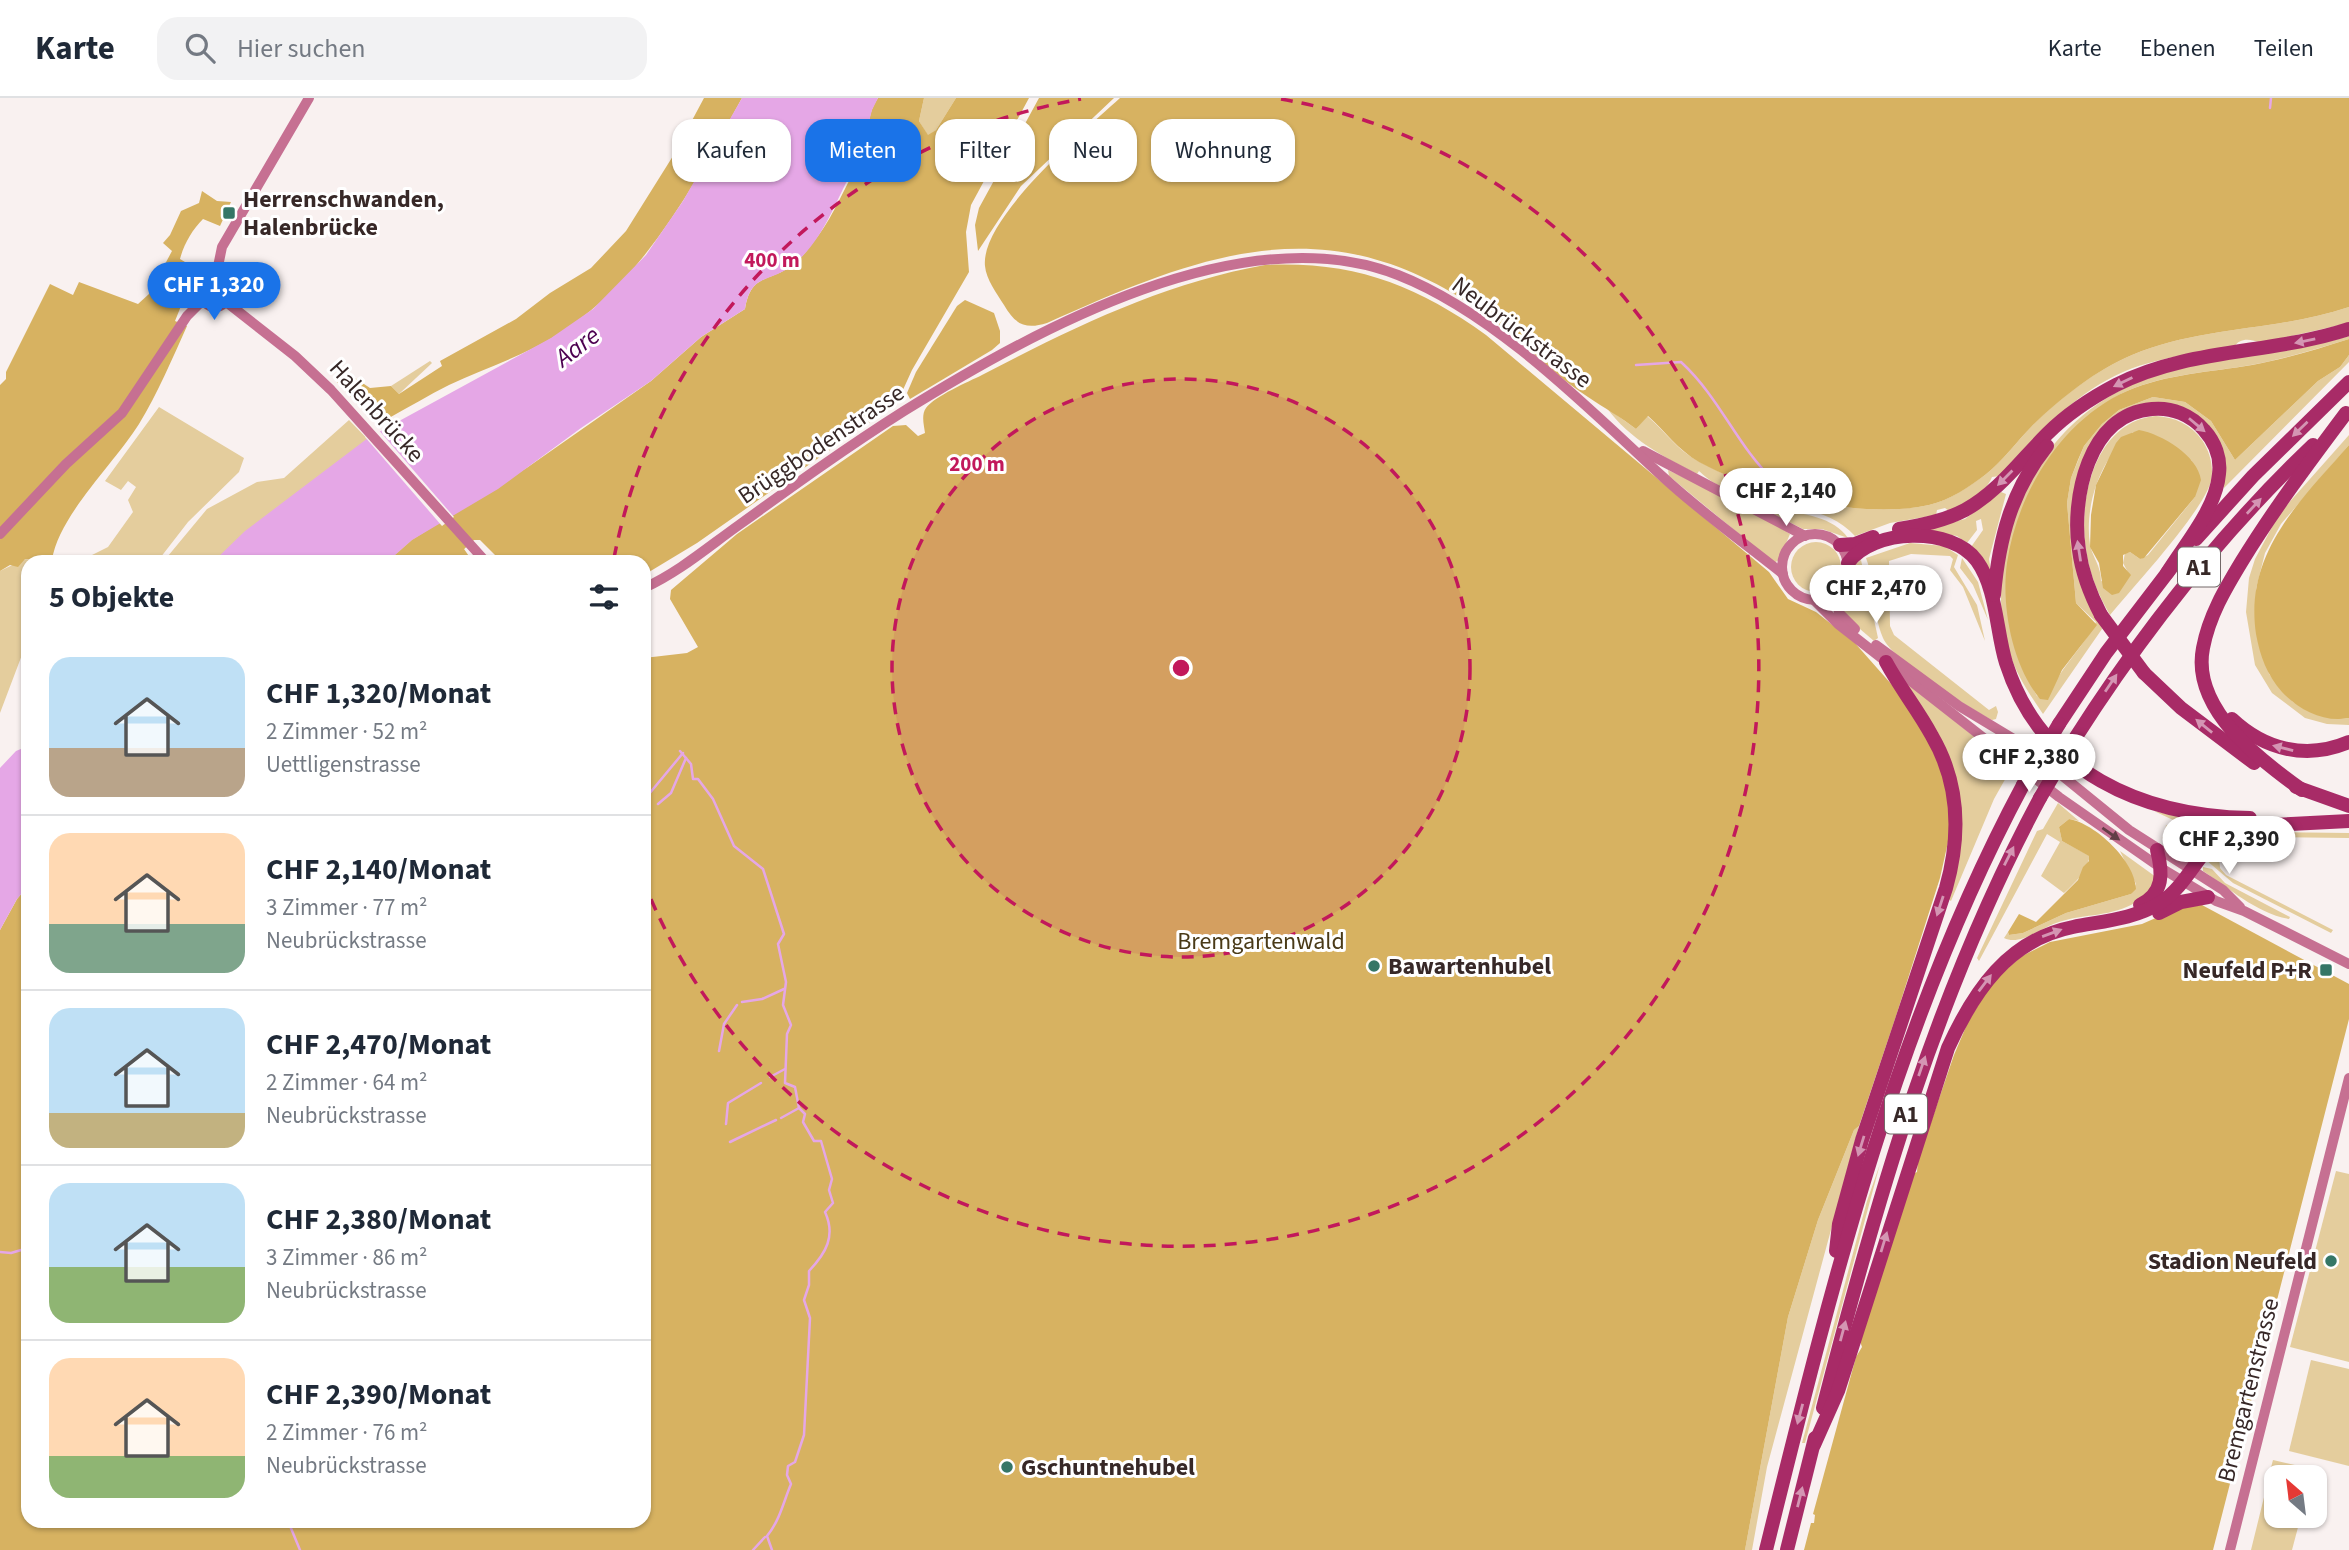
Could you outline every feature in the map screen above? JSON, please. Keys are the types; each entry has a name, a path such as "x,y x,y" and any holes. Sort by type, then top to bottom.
{"highway":[{"path":"1840,545 1926,524 1964,510 2001,482 2065,417 2117,385 2163,367 2307,341 2349,329"},
{"name":"A1","path":"1766,1550 1830,1301 1873,1151 1923,1004 1962,909 2023,785 2106,653 2167,573 2253,476 2349,382"},
{"path":"1994,604 2002,534 2019,488 2052,439 2092,400"},
{"path":"2167,573 2212,500 2220,464 2214,444 2199,425 2182,414 2154,408 2127,416 2110,429 2096,448 2084,475 2078,513 2079,551 2086,582 2101,615 2144,673 2222,741 2278,779 2349,806"},
{"path":"2302,790 2249,749 2218,711 2204,674 2202,651 2221,596 2271,513 2348,411"},
{"name":"A1","path":"1787,1550 1874,1221 1924,1060 1980,918 2040,798 2123,665 2182,587 2260,499 2348,411"},
{"path":"1848,563 1864,550 1899,538 1922,536 1947,539 1965,548 1978,562 1994,604 2002,650 2019,694 2049,739 2088,774 2134,797 2184,813 2304,821 2349,821"},
{"path":"2206,635 2210,672 2217,696 2232,719 2251,735 2274,747 2302,752 2328,749 2349,742"},
{"path":"1830,1301 1839,1224 1850,1182 1947,888 1956,848 1955,803 1947,769 1933,737 1899,687 1886,662"},
{"path":"1814,1445 1838,1391 1931,1094 1948,1048 1968,1009 1989,978 2013,953 2055,932 2146,911 2163,901 2187,877 2219,835 2234,827 2304,821"},
{"path":"2104,922 2154,895 2161,880 2157,850"},
{"path":"2104,922 2130,924 2180,902 2208,897"}],"main road":[{"path":"0,534 66,464 122,413 187,316 204,300 204,287 215,281 222,247 309,98"},
{"name":"Neubrückstrasse","path":"1018,347 1140,292 1217,266 1286,256 1341,260 1396,274 1451,301 1509,343 1632,445 1664,477 1783,575"},
{"path":"204,300 215,306 225,301 227,289 215,281"},
{"name":"Halenbrücke","path":"225,301 295,356 337,396 478,555"},
{"name":"Brüggbodenstrasse","path":"651,585 680,568 876,429 1018,347"},
{"name":"Neubrückstrasse","path":"1632,445 1805,536"},
{"path":"1814,600 1835,593 1844,583 1848,563 1840,545 1828,536 1805,536 1786,551 1783,575 1794,592 1814,600 1838,624 2059,797 2161,868 2222,890 2244,911"},
{"path":"1835,593 1839,613 1850,625 1950,701 2027,747 2157,850 2208,897 2244,911 2349,964"},
{"name":"Bremgartenstrasse","path":"2230,1550 2349,1077"}],"shaded area":[{"path":"924,98 956,98 943,119 935,119 935,131 928,136 919,119"},
{"path":"2349,307 2349,323 2261,343 2243,340 2234,347 2170,358 2126,371 2105,381 2067,408 2000,476 1992,477 1985,488 1969,501 1949,511 1945,508 1937,510 1936,515 1890,523 1855,536 1839,523 1820,514 1736,493 1716,484 1699,471 1697,474 1672,461 1636,438 1607,408 1636,429 1647,416 1691,457 1750,484 1780,494 1842,507 1902,509 1937,503 1972,484 1992,469 2033,425 2067,395 2105,368 2132,355 2185,339 2295,321"},
{"path":"2349,336 2349,339 2276,360 2172,377 2142,385 2117,396 2097,410 2062,444 2036,481 2022,511 2008,572 2008,603 2013,635 2037,696 2048,699 2057,679 2096,622 2076,603 2067,503 2071,478 2084,446 2102,424 2119,410 2153,397 2185,402 2211,421 2235,460 2318,381 2340,367 2349,355 2349,362 2224,488 2221,450 2173,406 2105,429 2073,524 2102,629 2043,714 2019,676 2009,650 2001,608 2002,566 2011,524 2027,485 2050,450 2078,419 2113,395 2152,377 2201,364"},
{"path":"430,361 432,363 399,394 391,386"},
{"path":"159,407 244,458 239,472 188,522 162,555 92,555 108,547 133,512 128,500 136,487 128,481 121,490 105,481"},
{"path":"2156,416 2176,420 2187,426 2198,434 2207,450 2212,476 2205,495 2182,530 2110,615 2089,566 2084,529 2085,508 2095,466 2105,447 2118,432 2135,421","holes":["2133,432 2165,440 2192,461 2195,497 2148,555 2140,559 2130,552 2125,553 2123,563 2130,576 2122,586 2101,581 2090,545 2090,514 2097,483 2112,454"]},
{"path":"349,420 469,544 464,549 465,555 169,555 207,509 257,482 284,478"},
{"path":"2349,435 2349,445 2281,524 2265,553 2256,589 2269,674 2293,702 2343,719 2349,718 2349,725 2327,724 2305,718 2272,693 2255,665 2246,612 2249,578 2255,559 2279,514"},
{"path":"1668,470 1760,514 1790,534 1779,560 1774,563 1669,476"},
{"path":"2001,492 2006,494 1989,559 1992,579 1979,553 1971,547 1983,530 1981,519 1976,521 1977,530 1967,543 1957,536 1924,530 1965,519"},
{"path":"1768,508 1823,519 1841,530 1848,538 1822,529 1803,529 1767,511"},
{"path":"1806,543 1826,543 1840,557 1840,577 1826,591 1806,591 1792,577 1792,557"},
{"path":"1910,543 1944,546 1958,555 1954,567 1977,605 1985,641 1963,587 1950,570 1953,559 1950,556 1911,554 1889,561 1890,626 1894,635 1989,710 1996,706 1996,719 1992,720 1981,714 1932,683 1901,659 1883,638 1866,558"},
{"path":"1962,558 1978,582 1988,620 1973,585 1960,568"},
{"path":"1861,560 1878,638 1874,641 1846,617 1840,603 1854,565"},
{"path":"21,561 21,658 0,713 0,571"},
{"path":"1905,681 2012,767 1994,799 1951,901 1947,898 1956,864"},
{"path":"2058,803 2079,821 2069,819 2059,827 2062,841 2090,856 2086,867 2064,893 2041,876 2060,842 2047,834 1979,961 1977,958 2037,831 2043,829"},
{"path":"2154,811 2193,820 2233,821 2209,837"},
{"path":"2166,825 2204,843 2195,856 2162,838 2165,836"},
{"path":"2251,832 2349,833 2349,838 2251,837 2248,843 2228,845 2219,857 2220,868 2226,875 2333,930 2331,933 2233,883 2206,860 2223,840"},
{"path":"2120,851 2156,877 2150,889 2139,900 2113,912 2056,923 2017,940 2004,938 2008,932 2009,935 2023,933 2066,913 2131,894 2136,884"},
{"path":"2203,867 2212,869 2225,883 2290,917 2289,919 2254,906 2203,871"},
{"path":"1859,1126 1767,1467 1752,1550 1745,1550 1788,1317 1818,1220 1854,1130"},
{"path":"1880,1164 1805,1443 1802,1443 1867,1201"},
{"name":"Stadion Neufeld","path":"2336,1171 2349,1174 2349,1362 2290,1347"},
{"path":"2311,1360 2349,1369 2349,1466 2289,1451"},
{"path":"2273,1460 2295,1465 2272,1465"},
{"path":"2264,1497 2264,1528 2298,1528 2292,1550 2251,1550"}],"green space":[{"path":"704,98 742,98 730,119 693,119"},
{"path":"878,98 924,98 919,119 870,119"},
{"path":"956,98 1029,98 1018,119 943,119"},
{"path":"1039,98 1114,98 1092,119 1049,119 1049,160 1035,173 1035,119 1028,119"},
{"path":"1120,98 2349,98 2349,307 2295,321 2185,339 2132,355 2092,377 2055,405 1985,475 1959,493 1937,503 1902,509 1842,507 1780,494 1723,474 1691,457 1648,416 1636,429 1573,387 1476,308 1420,276 1366,257 1314,249 1262,251 1209,261 1157,277 1047,323 1033,326 1021,324 1008,312 990,281 985,266 988,246 999,224 1017,200 1049,165 1049,182 1137,182 1137,119 1097,119"},
{"path":"921,124 928,135 935,131 935,182 983,182 971,205 966,232 969,272 912,370 897,403 697,543 651,571 651,555 495,555 480,540 474,540 464,549 468,555 395,555 412,540 528,467 651,381 701,337 745,309 756,284 797,262 824,228 849,182 921,182"},
{"path":"672,158 672,182 694,182 684,199 639,262 613,291 584,316 552,338 449,385 389,418 379,414 374,422 337,382 346,372 370,388 391,386 399,394 442,366 440,361 516,319 550,293 591,268 626,231"},
{"path":"993,182 1025,182 978,251 975,225 979,208"},
{"path":"202,191 217,201 231,202 220,226 203,219 184,248 180,259 185,262 167,299 181,306 175,321 187,326 165,376 139,424 65,525 53,555 21,555 18,567 10,565 0,571 0,385 6,379 6,372 50,284 73,295 79,282 138,304 149,294 172,251 163,243 170,235 181,211 199,203"},
{"name":"Bremgartenwald","path":"1265,265 1327,267 1355,272 1408,289 1460,317 1486,335 1769,572 1788,599 1816,612 1854,642 1900,694 1931,747 1943,776 1950,812 1948,842 1940,878 1859,1126 1854,1130 1818,1220 1788,1317 1745,1550 0,1550 0,930 21,894 21,1528 651,1528 651,657 687,653 698,647 670,599 671,590 737,534 893,426 906,425 918,436 925,433 924,411 930,403 952,390 1119,309 1191,283"},
{"path":"965,300 994,313 1000,331 1000,343 910,399 907,393 916,372 957,306"},
{"path":"2349,339 2349,355 2340,367 2318,381 2235,460 2211,421 2185,402 2153,397 2119,410 2102,424 2084,446 2071,478 2067,503 2076,603 2097,625 2062,670 2048,700 2040,699 2022,669 2011,634 2007,616 2007,563 2012,537 2032,486 2063,440 2082,420 2103,404 2142,385 2173,377 2264,363"},
{"path":"2139,430 2158,436 2178,448 2193,463 2201,480 2195,497 2144,558 2140,559 2130,552 2123,555 2123,566 2131,575 2119,593 2112,595 2103,588 2099,563 2090,547 2091,515 2096,485 2116,443 2121,437"},
{"path":"2349,445 2349,718 2330,719 2312,714 2277,686 2268,672 2260,650 2256,634 2255,605 2259,578 2267,553 2280,530 2312,487"},
{"path":"2069,819 2090,828 2112,845 2129,867 2136,889 2131,894 2066,913 2023,933 2009,935 2008,932 2019,914 2036,922 2078,880 2083,867 2089,861 2089,856 2062,841 2059,827"},
{"path":"2202,905 2349,984 2349,1019 2213,1550 1804,1550 1811,1523 1814,1523 1813,1514 1856,1357 1862,1347 1860,1341 1913,1174 1917,1172 1918,1160 1954,1055 1968,1022 1993,981 2022,956 2050,942 2142,924 2183,906"}],"water":[{"name":"Aare","path":"742,98 878,98 870,119 805,119 805,182 847,182 821,232 804,254 785,270 757,284 748,297 745,309 701,337 651,381 498,489 412,540 395,555 220,555 245,531 368,438 551,338 593,309 646,255 694,182 791,182 791,119 730,119"},
{"path":"21,749 21,894 0,930 0,768"}],"pier":[{"path":"377,428 454,517 442,526 365,437"}],"waterway":[{"path":"2270,108 2271,98"},
{"path":"1636,365 1681,362 1707,391 1749,453 1775,482"},
{"path":"680,751 691,764 693,779 698,779 713,799 734,846 763,869 784,934 778,944 786,982 783,1005 791,1025 787,1034 785,1083 795,1087 799,1108 805,1114 803,1122 814,1141 821,1141 832,1179 829,1190 833,1203 825,1212 830,1229 828,1244 809,1271 809,1285 804,1300 810,1318 804,1435 795,1462 788,1466 787,1475 791,1484 778,1518 767,1536 772,1550"},
{"path":"651,792 683,753"},
{"path":"658,804 671,793 686,758"},
{"path":"742,1002 762,999 784,989"},
{"path":"719,1051 724,1024 737,1005"},
{"path":"770,1077 785,1069"},
{"path":"726,1124 728,1103 761,1083"},
{"path":"781,1118 799,1108"},
{"path":"730,1142 776,1120"},
{"path":"0,1252 21,1250"},
{"path":"291,1528 300,1550"},
{"path":"753,1550 765,1537"}],"place":[{"name":"Herrenschwanden, Halenbrücke","path":"229,213"},
{"name":"Bawartenhubel","path":"1374,966"},
{"name":"Neufeld P+R","path":"2326,970"},
{"name":"Stadion Neufeld","path":"2331,1261"},
{"name":"Gschuntnehubel","path":"1007,1467"}]}
